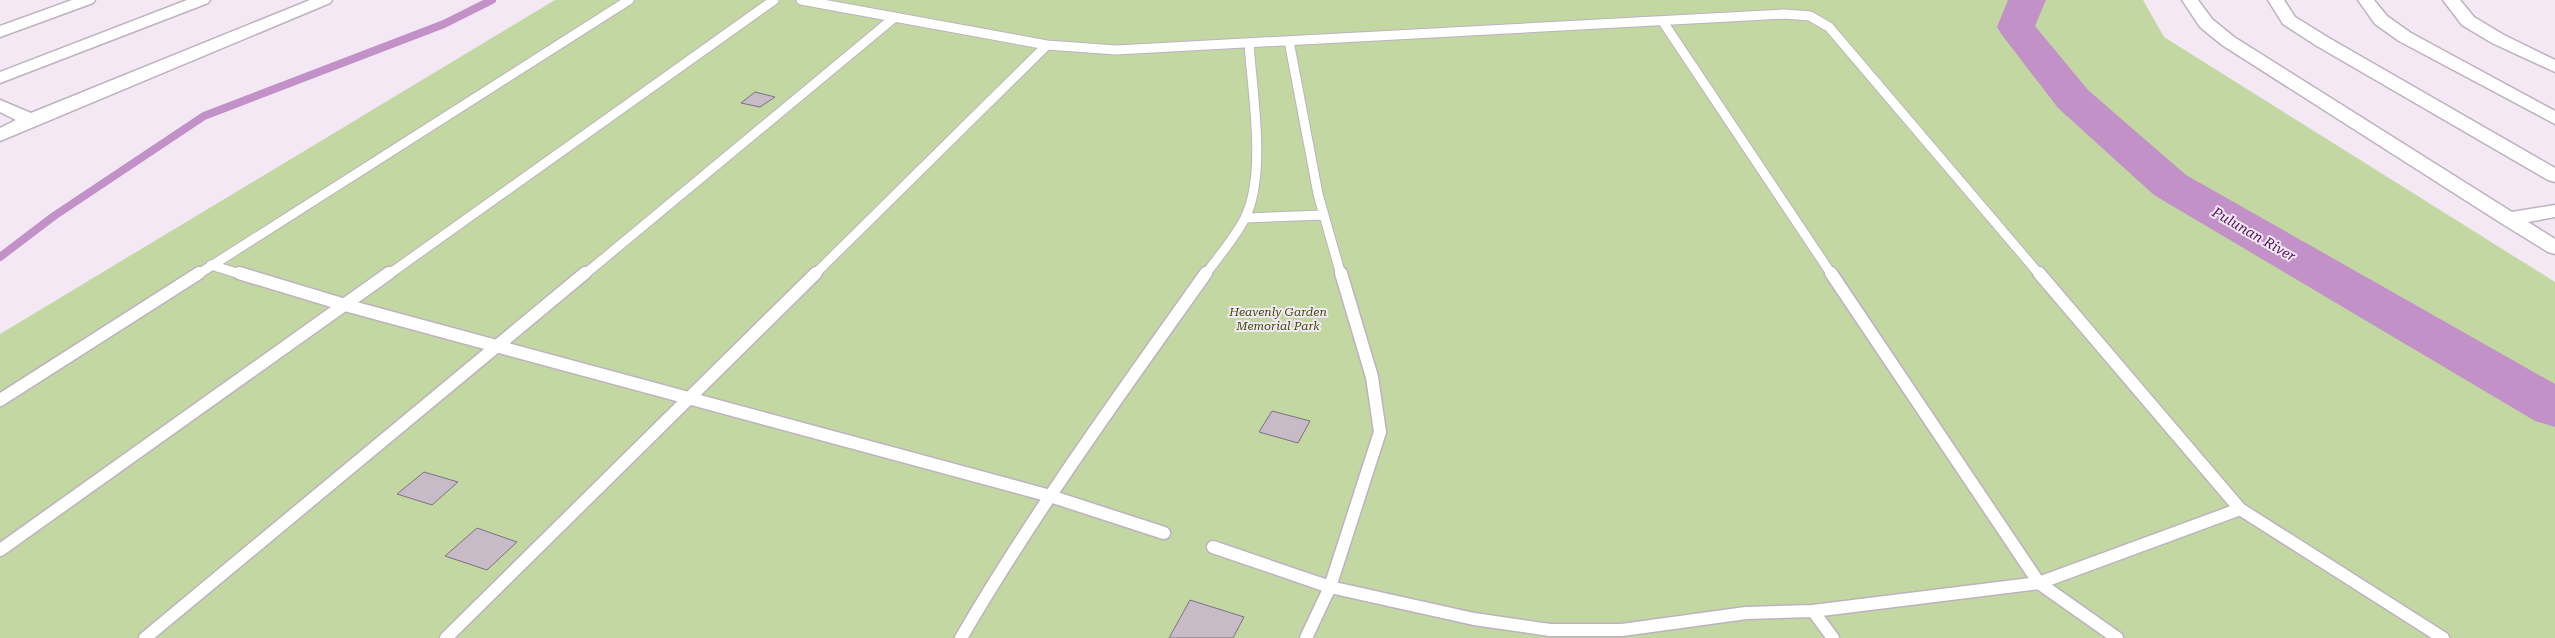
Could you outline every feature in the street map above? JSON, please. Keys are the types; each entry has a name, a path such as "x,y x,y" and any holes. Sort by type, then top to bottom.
{"street":[{"path":"0,32 87,0"},
{"path":"0,78 202,0"},
{"path":"0,135 30,120 324,0"},
{"path":"2190,0 2206,23 2228,41 2555,248"},
{"path":"2276,0 2290,20 2323,42 2555,176"},
{"path":"2366,0 2381,20 2405,37 2555,118"},
{"path":"2451,0 2468,21 2498,39 2555,67"},
{"path":"0,105 30,120"},
{"path":"2508,219 2555,211"}],"lane":[{"path":"0,400 629,0"},
{"path":"0,550 774,0"},
{"path":"801,0 1047,45 1116,50 1785,14 1810,16 1829,27 2240,509 2443,638"},
{"path":"145,638 895,17"},
{"path":"1663,22 2039,583 2117,638"},
{"path":"1289,41 1323,215 1371,375 1378,407 1380,432 1330,587 1306,638"},
{"path":"961,638 1050,496 1245,218 1253,196 1257,169 1249,43"},
{"path":"446,638 1047,45"},
{"path":"1245,218 1323,215"},
{"path":"210,265 345,305 1050,496 1164,532"},
{"path":"1213,547 1330,587 1474,619 1550,630 1622,630 1746,613 1813,611 2039,583 2240,509"},
{"path":"1813,611 1833,638"}],"green space":[{"name":"Heavenly Garden Memorial Park","path":"555,0 2143,0 2164,37 2555,282 2555,638 0,638 0,334"}],"building":[{"path":"755,92 775,97 760,107 741,103"},
{"path":"1272,411 1310,421 1298,443 1259,432"},
{"path":"424,472 458,482 432,505 397,494"},
{"path":"477,528 517,542 487,570 445,556"},
{"path":"1190,600 1244,617 1233,638 1169,638"}],"waterway":[{"path":"0,257 54,216 204,116 444,24 492,0"},
{"name":"Pulunan River","path":"2027,0 2016,27 2073,99 2170,185 2555,408"}]}
